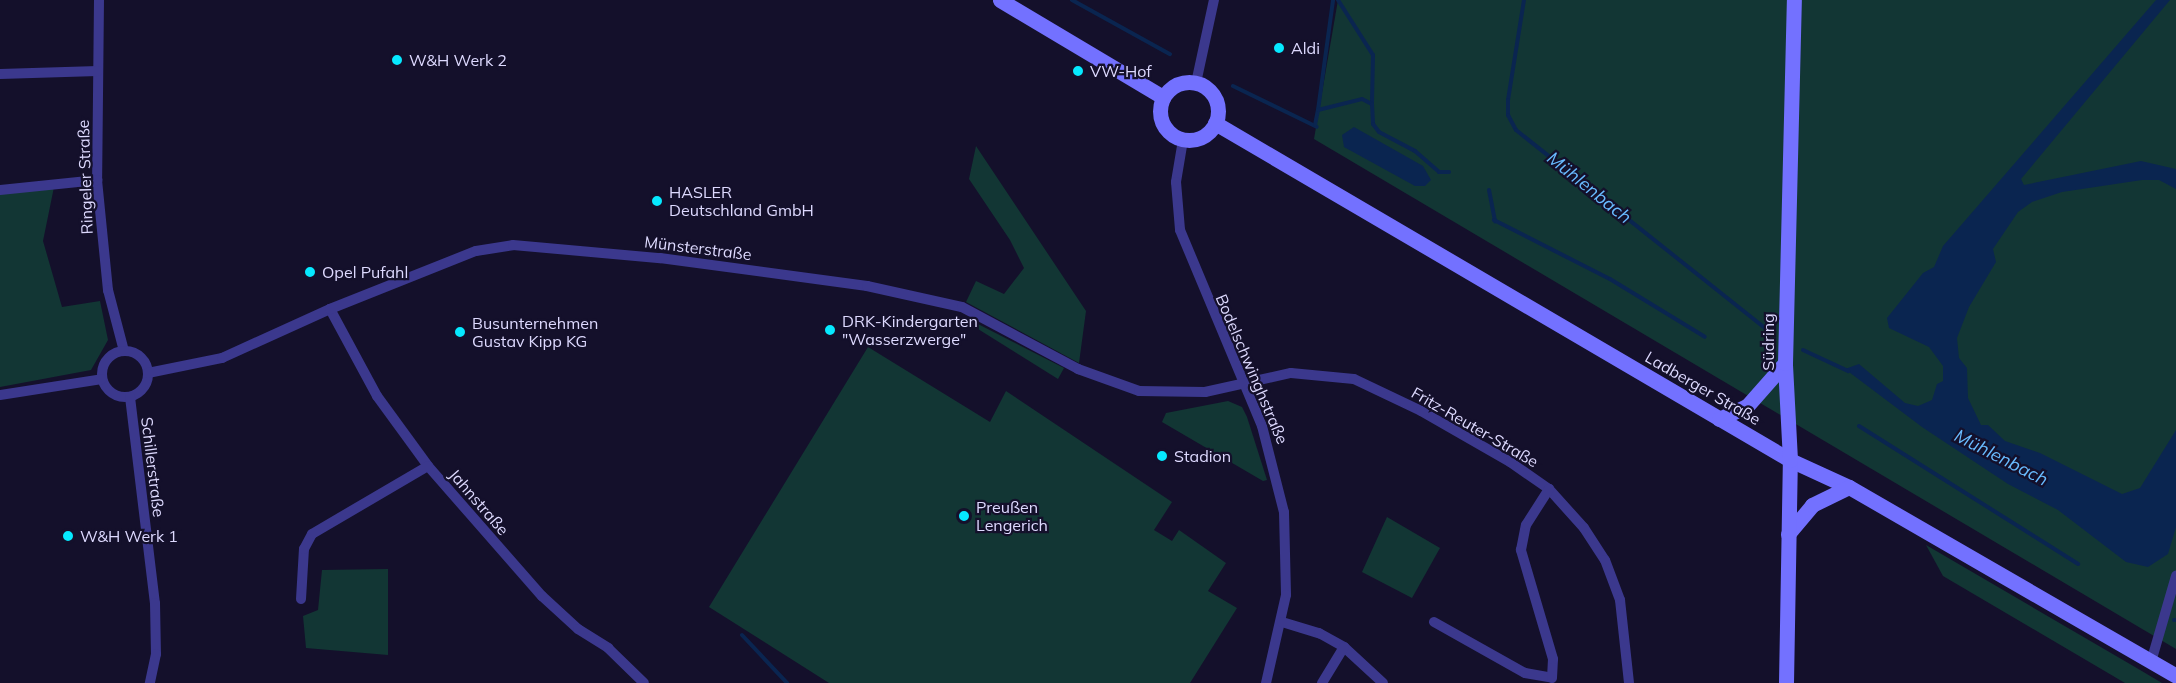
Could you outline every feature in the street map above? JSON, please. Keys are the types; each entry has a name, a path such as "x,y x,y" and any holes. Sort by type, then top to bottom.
{"main road":[{"path":"1000,0 1163,97"},
{"name":"Südring","path":"1786,683 1790,460 1785,363 1794,0"},
{"path":"1196,83 1215,99 1215,123 1198,139 1183,140 1162,123 1160,106 1163,97 1177,84 1196,83"},
{"name":"Ladberger Straße","path":"1215,123 1790,460 1849,487 2176,676"},
{"path":"1719,419 1747,406 1785,363"},
{"path":"1788,534 1812,505 1849,487"}],"street":[{"name":"Ringeler Straße","path":"99,0 97,180 108,290 124,351"},
{"path":"1196,83 1214,0"},
{"path":"0,74 98,71"},
{"name":"Bodelschwinghstraße","path":"1183,140 1176,182 1180,230 1272,451 1284,512 1287,565 1282,622 1266,683"},
{"path":"0,190 97,180"},
{"name":"Münsterstraße","path":"148,373 222,358 330,309 476,251 513,245 660,258 844,283 954,305 1078,369 1138,391 1204,392 1243,382"},
{"name":"Jahnstraße","path":"330,309 377,396 428,466 542,596 578,629 608,648 644,683"},
{"path":"124,351 141,357 148,373 143,388 129,397 113,394 102,379 107,360 124,351"},
{"name":"Fritz-Reuter-Straße","path":"1243,382 1291,373 1354,379 1421,411 1510,462 1549,489 1584,528 1605,560 1620,600 1629,683"},
{"path":"0,395 102,379"},
{"name":"Schillerstraße","path":"129,397 155,603 156,654 150,683"},
{"path":"302,599 304,549 312,534 428,466"},
{"path":"1434,622 1525,673 1547,680 1552,678 1553,659 1521,550 1526,525 1549,489"},
{"path":"2151,662 2176,576"},
{"path":"1282,622 1319,633 1344,647 1383,683"},
{"path":"1322,683 1344,647"}],"green space":[{"path":"1338,0 2176,0 2176,649 1314,139"},
{"path":"976,146 1086,311 1079,363 966,302 976,281 1004,294 1024,268 1010,240 969,179"},
{"path":"54,187 43,241 62,307 100,301 108,340 91,370 0,387 0,192"},
{"path":"962,319 976,323 1064,368 1058,379"},
{"name":"Preußen Lengerich","path":"868,347 990,422 1006,391 1172,502 1154,530 1172,541 1179,530 1226,563 1208,591 1237,608 1190,683 829,683 709,607"},
{"path":"1228,401 1242,407 1247,417 1267,480 1263,481 1162,422 1166,413"},
{"path":"1387,517 1440,548 1412,598 1362,572"},
{"path":"1926,545 2162,683 2125,683 1943,576"},
{"path":"388,569 388,655 306,648 303,616 318,610 322,570"}],"water":[{"path":"2156,0 2170,0 2021,179 2024,185 2141,161 2176,169 2176,189 2159,180 2142,180 2062,192 2032,202 2018,212 1993,249 1996,262 1969,307 1957,338 1959,358 1967,368 1968,398 1981,425 1988,425 2005,441 2040,453 2122,494 2140,488 2176,430 2176,527 2168,554 2148,567 2126,562 2058,510 2008,484 1922,427 1845,369 1859,364 1905,403 1918,406 1932,400 1937,384 1943,381 1943,366 1929,347 1889,328 1887,318 1923,273 1934,267 1943,246"},
{"path":"1354,127 1423,166 1431,180 1425,186 1415,186 1344,147 1342,135"}],"waterway":[{"path":"1072,0 1170,54"},
{"path":"1318,110 1333,0"},
{"path":"1338,0 1373,55 1372,104"},
{"name":"Mühlenbach","path":"1524,0 1508,100 1508,115 1516,130 1766,329"},
{"path":"1233,86 1317,127"},
{"path":"1315,125 1318,110 1362,99 1372,104 1373,124 1379,132 1415,151 1439,172 1449,172"},
{"path":"1489,190 1495,221"},
{"path":"1494,220 1610,279 1705,337"},
{"name":"Mühlenbach","path":"1803,350 1848,371"},
{"path":"1859,426 2078,564"},
{"path":"742,635 787,683"}],"place":[{"name":"Aldi","path":"1279,48"},
{"name":"W&H Werk 2","path":"397,60"},
{"name":"VW-Hof","path":"1078,71"},
{"name":"HASLER Deutschland GmbH","path":"657,201"},
{"name":"Opel Pufahl","path":"310,272"},
{"name":"DRK-Kindergarten \"Wasserzwerge\"","path":"830,330"},
{"name":"Busunternehmen Gustav Kipp KG","path":"460,332"},
{"name":"Stadion","path":"1162,456"},
{"name":"Preußen Lengerich","path":"964,516"},
{"name":"W&H Werk 1","path":"68,536"}]}
